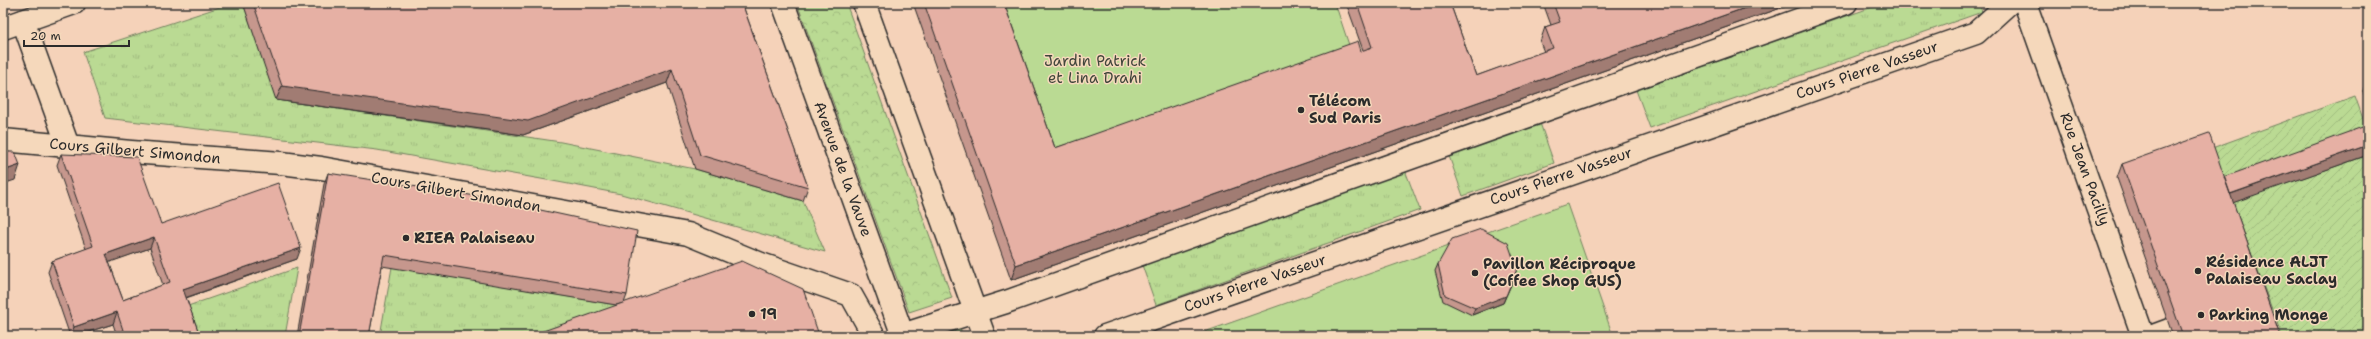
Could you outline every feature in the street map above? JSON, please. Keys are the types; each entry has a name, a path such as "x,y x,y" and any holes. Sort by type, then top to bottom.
{"street":[{"path":"68,146 13,25 74,3"},
{"name":"Avenue de la Vauve","path":"783,3 902,336"},
{"path":"864,3 984,336"},
{"path":"902,336 1006,302 1846,3"},
{"name":"Cours Pierre Vasseur","path":"1105,336 1976,32 2009,3"},
{"name":"Rue Jean Pacilly","path":"2025,3 2143,336"},
{"name":"Cours Gilbert Simondon","path":"3,140 281,163 321,168 688,234 761,264 851,295 874,336"}],"lane":[{"path":"2143,336 2201,315"}],"green space":[{"path":"232,3 243,3 277,100 561,142 695,169 803,201 825,252 621,194 558,182 377,150 105,118 83,52"},
{"path":"797,3 846,3 952,298 909,312"},
{"name":"Jardin Patrick et Lina Drahi","path":"1002,3 1335,3 1351,51 1054,154"},
{"path":"1884,3 1979,3 1982,12 1650,128 1636,90"},
{"path":"2355,96 2368,133 2368,336 2282,336 2212,148"},
{"path":"1540,123 1554,163 1463,196 1449,156"},
{"path":"1405,170 1420,210 1156,305 1142,265"},
{"path":"1567,204 1613,336 1193,336"},
{"path":"392,267 623,306 533,336 380,336"},
{"path":"297,268 285,336 199,336 188,306"},
{"path":"960,328 963,336 936,336"}],"building":[{"path":"253,3 742,3 808,187 700,155 672,69 528,121 282,86"},
{"path":"924,3 1004,3 1055,148 1358,41 1361,51 1372,47 1357,3 1450,3 1476,76 1553,48 1545,27 1560,22 1553,3 1759,3 1016,265"},
{"path":"2368,125 2368,145 2230,194 2224,177"},
{"name":"Résidence ALJT Palaiseau Saclay","path":"2209,133 2280,336 2183,336 2122,164"},
{"path":"3,152 15,152 20,165 3,171"},
{"path":"61,154 137,157 161,224 278,183 301,248 183,289 200,336 125,336 117,312 74,327 52,261 93,246","holes":["154,237 170,282 123,300 106,254"]},
{"path":"328,173 476,196 637,231 627,295 384,255 369,336 299,336"},
{"name":"Pavillon Réciproque (Coffee Shop GUS)","path":"1481,229 1508,243 1517,269 1506,296 1475,308 1445,295 1438,264 1452,239"},
{"path":"742,261 803,289 819,335 529,336"}],"place":[{"name":"Télécom Sud Paris","path":"1301,110"},
{"name":"RIEA Palaiseau","path":"406,238"},
{"name":"Résidence ALJT Palaiseau Saclay","path":"2198,271"},
{"name":"Pavillon Réciproque (Coffee Shop GUS)","path":"1475,273"},
{"name":"19","path":"752,314"},
{"name":"Parking Monge","path":"2201,315"}]}
